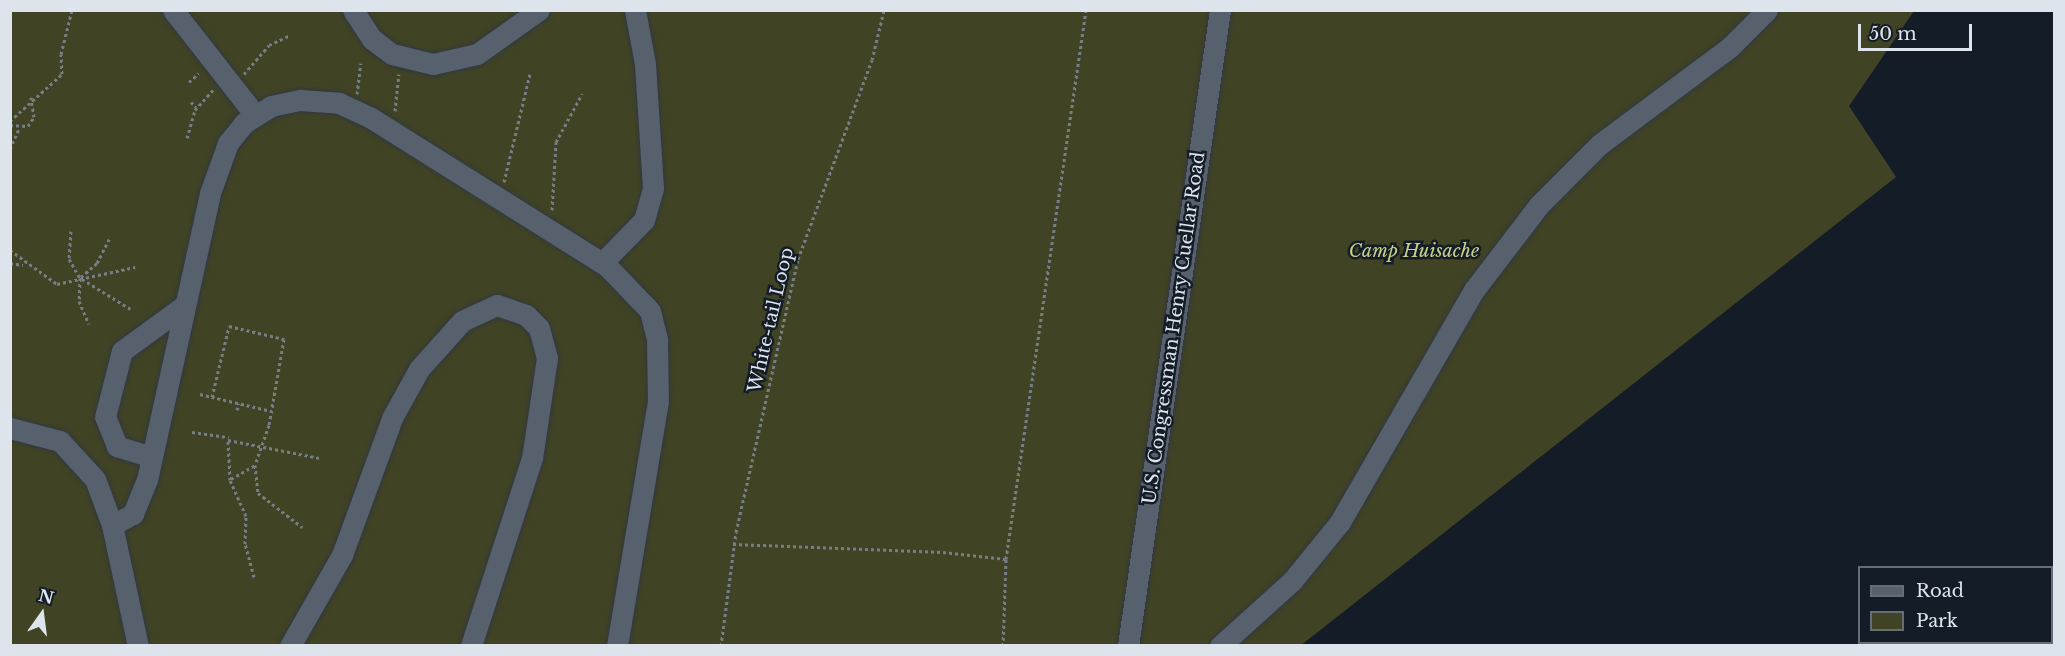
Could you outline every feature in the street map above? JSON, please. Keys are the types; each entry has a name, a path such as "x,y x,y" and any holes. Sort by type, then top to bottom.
{"street":[{"path":"173,10 255,115"},
{"path":"353,10 372,39 392,54 433,64 477,54 539,10"},
{"path":"602,263 644,219 652,195 645,63 635,10"},
{"name":"U.S. Congressman Henry Cuellar Road","path":"1128,645 1220,10"},
{"path":"1220,645 1292,581 1340,522 1474,290 1527,219 1600,144 1730,47 1767,10"},
{"path":"112,525 137,508 152,457 185,304 222,155 234,133 255,115 300,100 353,109 602,263 644,299 654,325 660,368 617,645"},
{"path":"152,457 121,450 114,442 105,417 122,351 185,304"},
{"path":"290,645 339,561 392,418 419,369 462,321 497,305 526,315 539,328 547,358 532,458 471,645"},
{"path":"10,428 49,436 85,465 112,525 138,645"},
{"path":"85,465 114,442"}],"path":[{"path":"19,129 10,123 31,97 62,74 61,54 72,10"},
{"name":"White-tail Loop","path":"721,645 734,544 798,259 872,60 884,10"},
{"path":"1003,645 1006,560 1086,10"},
{"path":"241,79 269,45 290,34"},
{"path":"356,97 361,63"},
{"path":"187,138 196,107 214,88 199,72 189,82"},
{"path":"396,119 393,99 400,72"},
{"path":"504,183 530,74"},
{"path":"546,218 553,209 555,142 582,94"},
{"path":"10,149 19,129 34,117 31,97"},
{"path":"191,102 196,107"},
{"path":"71,231 69,258 80,278 132,310"},
{"path":"89,324 79,301 80,278 97,263 110,237"},
{"path":"10,250 25,266 57,284 135,267"},
{"path":"10,263 25,266"},
{"path":"212,397 229,326 284,339 267,410 262,451 255,465 230,480"},
{"path":"200,394 267,410"},
{"path":"237,410 239,403"},
{"path":"192,432 228,439 262,451 320,458"},
{"path":"228,439 230,480 246,516 245,543 254,577"},
{"path":"255,465 258,493 302,527"},
{"path":"734,544 944,552 1006,560"}],"green space":[{"name":"Camp Huisache","path":"10,11 1914,11 1849,106 1896,177 1300,646 11,645"}]}
